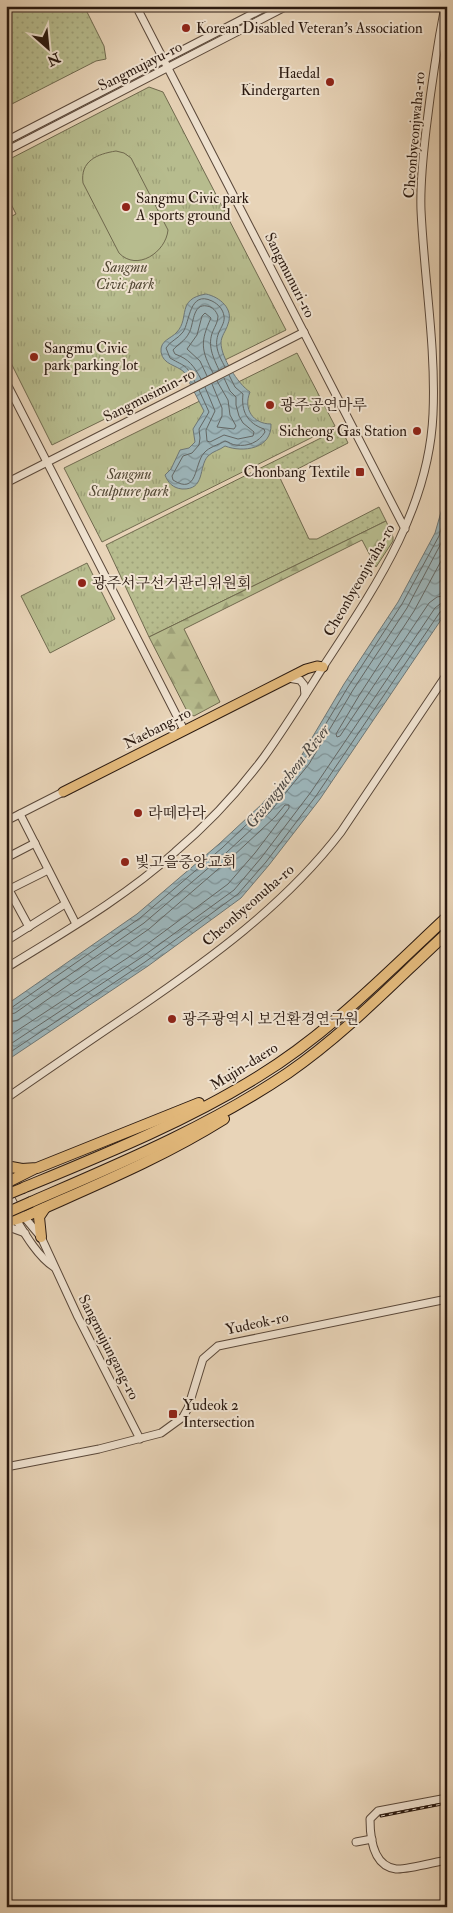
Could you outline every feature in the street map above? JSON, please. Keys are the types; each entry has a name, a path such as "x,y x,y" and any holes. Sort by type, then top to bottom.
{"highway":[{"name":"Mujin-daero","path":"6,1195 164,1127 224,1097 260,1075 310,1040 360,998 447,918"},
{"name":"Mujin-daero","path":"6,1213 174,1139 260,1091 313,1054 350,1025 447,933"},
{"path":"12,1223 170,1151 243,1107 260,1091"},
{"path":"6,1183 37,1168 204,1101 224,1097"},
{"path":"6,1166 22,1169 37,1168"},
{"path":"41,1237 39,1217 45,1208"}],"main road":[{"name":"Naebang-ro","path":"63,792 306,669 317,666 323,667"}],"street":[{"name":"Sangmunuri-ro","path":"136,6 405,530"},
{"name":"Sangmujayu-ro","path":"6,151 268,6"},
{"name":"Sangmujayu-ro","path":"6,141 286,6"},
{"name":"Cheonbyeonjwaha-ro","path":"6,968 113,901 150,874 202,828 240,787 262,760 377,583 405,530 419,492 429,450 433,416 433,380 421,207 423,158 434,69 445,6"},
{"name":"Sangmusimin-ro","path":"6,483 304,332"},
{"path":"6,382 184,730"},
{"name":"Cheonbyeonuha-ro","path":"8,1097 189,974 292,888 341,832 447,674"},
{"path":"288,678 300,680 304,685 305,695"},
{"name":"Naebang-ro","path":"6,821 63,792"},
{"path":"20,814 76,924"},
{"path":"6,858 35,844"},
{"path":"28,926 8,891 48,870"},
{"path":"6,941 65,904"},
{"name":"Sangmujungang-ro","path":"6,1191 15,1206 12,1223"},
{"name":"Sangmujungang-ro","path":"6,1203 12,1223 25,1232 48,1263 54,1267"},
{"name":"Sangmujungang-ro","path":"12,1223 41,1237 54,1267 140,1438"},
{"name":"Yudeok-ro","path":"6,1467 99,1449 161,1433 183,1417 190,1402 203,1359 218,1346 234,1341 447,1299"},
{"path":"447,1798 378,1811 370,1819 377,1859 383,1863 396,1869 447,1860"},
{"path":"356,1842 372,1839"}],"green space":[{"path":"17,6 84,6 104,46 106,59 96,61 6,107 6,12"},
{"name":"Sangmu Civic park","path":"149,87 163,92 286,330 52,445 6,353 6,219 16,214 6,194 6,161"},
{"name":"Sangmu Civic park A sports ground","path":"116,151 124,153 131,158 168,230 162,246 150,257 142,260 134,261 119,253 83,183 84,169 91,160 102,154"},
{"name":"Sangmu Sculpture park","path":"297,353 335,426 102,542 64,468"},
{"path":"341,428 348,443 280,478 309,539 317,539 379,507 386,521 149,637 106,545"},
{"path":"386,521 393,541 376,567 362,540 184,629 220,702 194,716 188,713 149,637"},
{"path":"87,563 115,619 50,653 21,596"}],"water":[{"path":"206,294 221,301 229,313 227,327 221,343 222,349 227,363 236,377 250,392 248,404 251,414 259,421 271,424 267,439 262,444 248,449 225,446 212,453 205,461 195,486 182,489 171,485 165,475 171,469 180,450 189,448 195,442 193,429 204,411 184,372 164,360 161,348 164,342 181,327 185,310 191,300"},
{"name":"Gwangjucheon River","path":"447,491 447,611 320,799 269,865 241,898 148,966 6,1061 6,1005 137,914 219,844 262,804 300,758 344,684 398,602 435,533"}],"railway":[{"path":"381,1816 447,1803"}],"place":[{"name":"Korean Disabled Veteran's Association","path":"186,28"},
{"name":"Haedal Kindergarten","path":"330,82"},
{"name":"Sangmu Civic park A sports ground","path":"126,207"},
{"name":"Sangmu Civic park parking lot","path":"34,357"},
{"name":"광주공연마루","path":"270,405"},
{"name":"Sicheong Gas Station","path":"417,431"},
{"name":"Chonbang Textile","path":"360,472"},
{"name":"광주서구선거관리위원회","path":"82,583"},
{"name":"라떼라라","path":"138,813"},
{"name":"빛고을중앙교회","path":"125,862"},
{"name":"광주광역시 보건환경연구원","path":"172,1019"},
{"name":"Yudeok 2 Intersection","path":"173,1414"}]}
